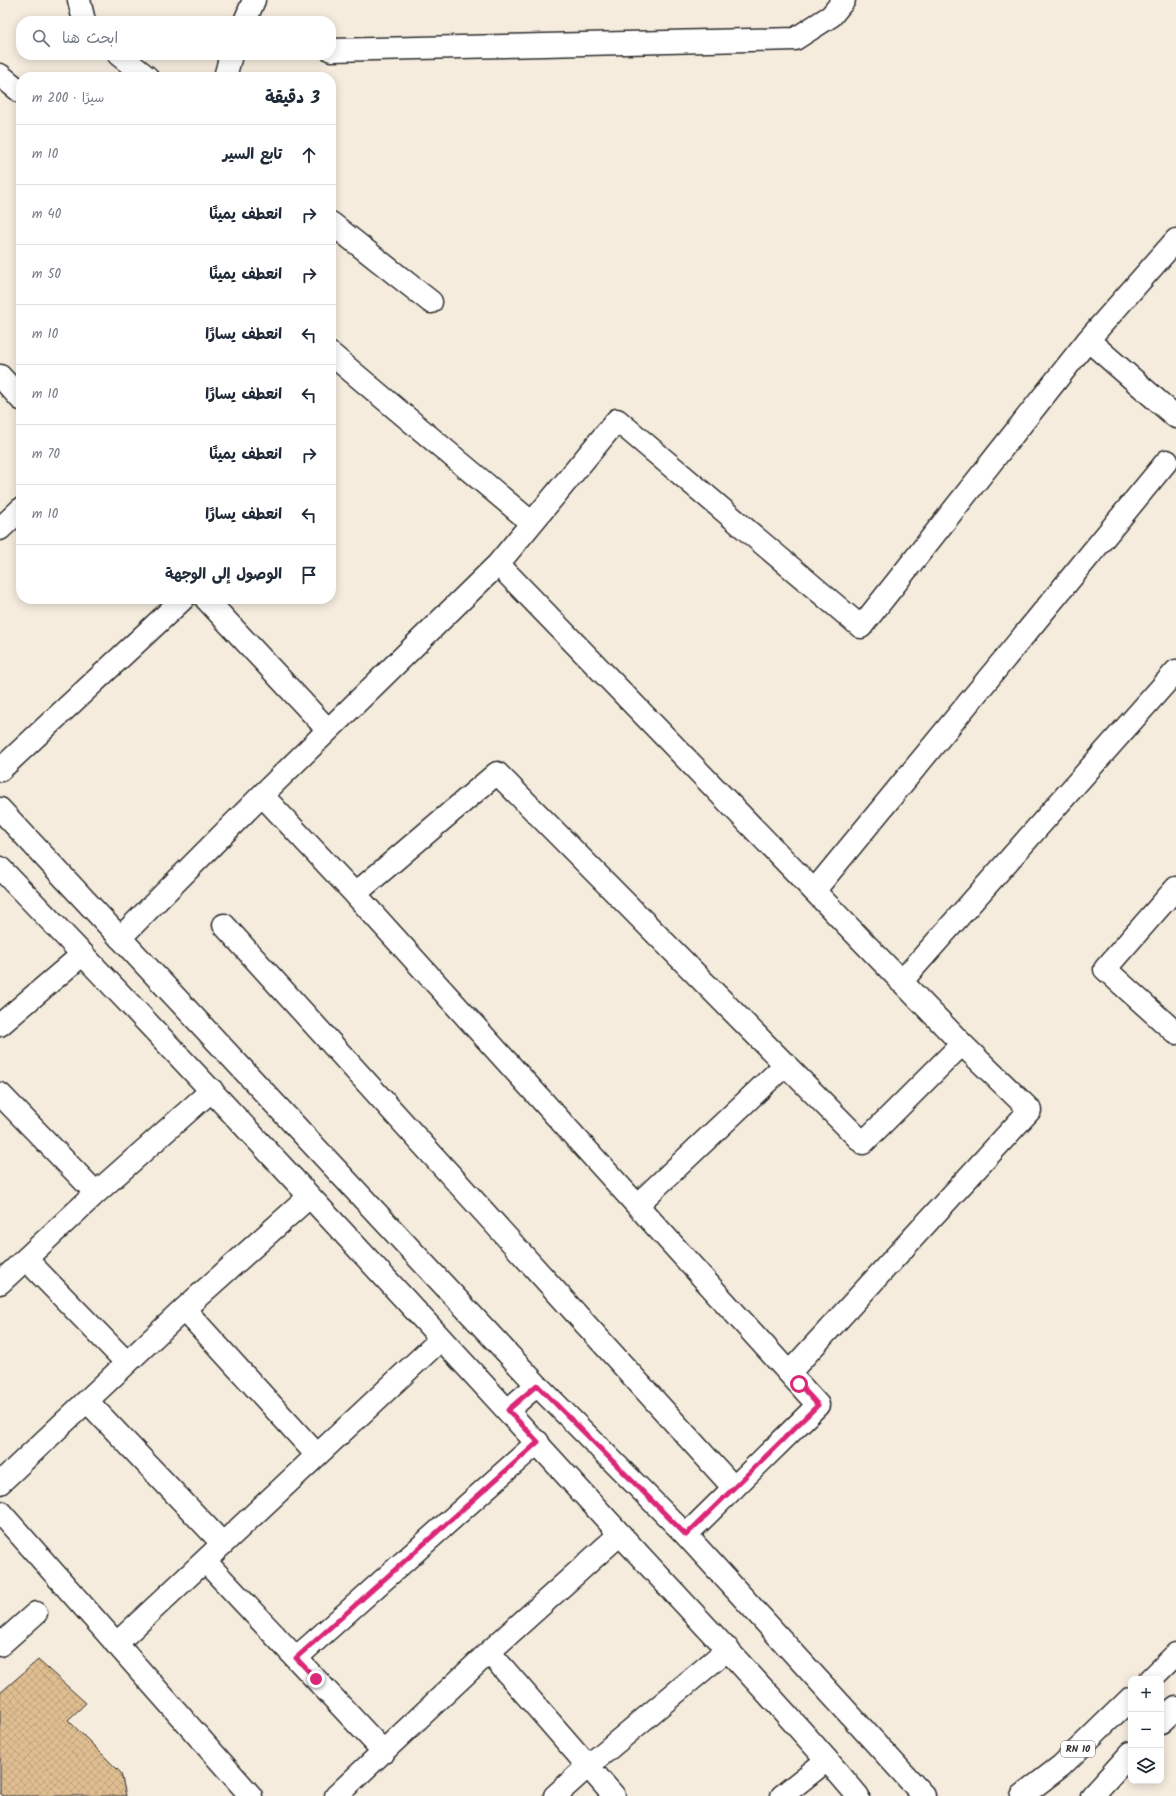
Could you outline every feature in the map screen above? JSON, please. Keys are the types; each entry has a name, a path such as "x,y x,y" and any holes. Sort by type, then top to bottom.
{"main road":[{"path":"79,0 83,16"},
{"path":"247,16 254,0"},
{"path":"336,50 795,39 832,16 844,0"},
{"path":"125,60 141,72"},
{"path":"226,72 230,60"},
{"path":"0,75 16,88"},
{"path":"336,227 431,302"},
{"path":"120,938 262,795 498,564 617,420 861,627 1088,340 1176,240"},
{"path":"1088,340 1176,418"},
{"path":"336,358 532,523"},
{"path":"0,376 16,394"},
{"path":"814,891 1167,460"},
{"path":"0,529 16,513"},
{"path":"498,564 962,1044 1030,1110 789,1373"},
{"path":"0,770 178,604"},
{"path":"211,604 328,730"},
{"path":"902,982 1176,671"},
{"path":"355,894 497,773 863,1143 962,1044"},
{"path":"262,795 355,894 818,1405 686,1535"},
{"path":"0,809 537,1385 686,1535 924,1796"},
{"path":"0,868 212,1090 309,1197 538,1442 620,1534 728,1649 858,1796"},
{"path":"1176,888 1104,969 1176,1033"},
{"path":"224,925 734,1488"},
{"path":"0,1025 83,954"},
{"path":"636,1205 786,1064"},
{"path":"0,1283 96,1193 212,1090"},
{"path":"0,1094 96,1193"},
{"path":"0,1483 184,1309 309,1197"},
{"path":"26,1259 127,1363"},
{"path":"184,1309 317,1456"},
{"path":"116,1644 441,1339"},
{"path":"508,1410 537,1385"},
{"path":"87,1401 223,1544"},
{"path":"296,1658 538,1442"},
{"path":"0,1512 250,1796"},
{"path":"342,1794 489,1652 620,1534"},
{"path":"205,1561 384,1752"},
{"path":"0,1644 36,1612"},
{"path":"555,1796 588,1766 728,1649"},
{"path":"489,1652 614,1796"},
{"path":"1154,1676 1176,1654"},
{"name":"RN 10","path":"1022,1796 1061,1766 1128,1701"},
{"path":"1164,1719 1176,1708"},
{"path":"1092,1796 1128,1756"},
{"path":"782,1796 827,1760"}],"building":[{"path":"38,1660 86,1703 68,1720 121,1773 126,1796 3,1796 0,1793 0,1693"}],"route":[{"path":"316,1679 296,1658 538,1442 508,1410 537,1385 686,1535 818,1405 799,1384"}]}
